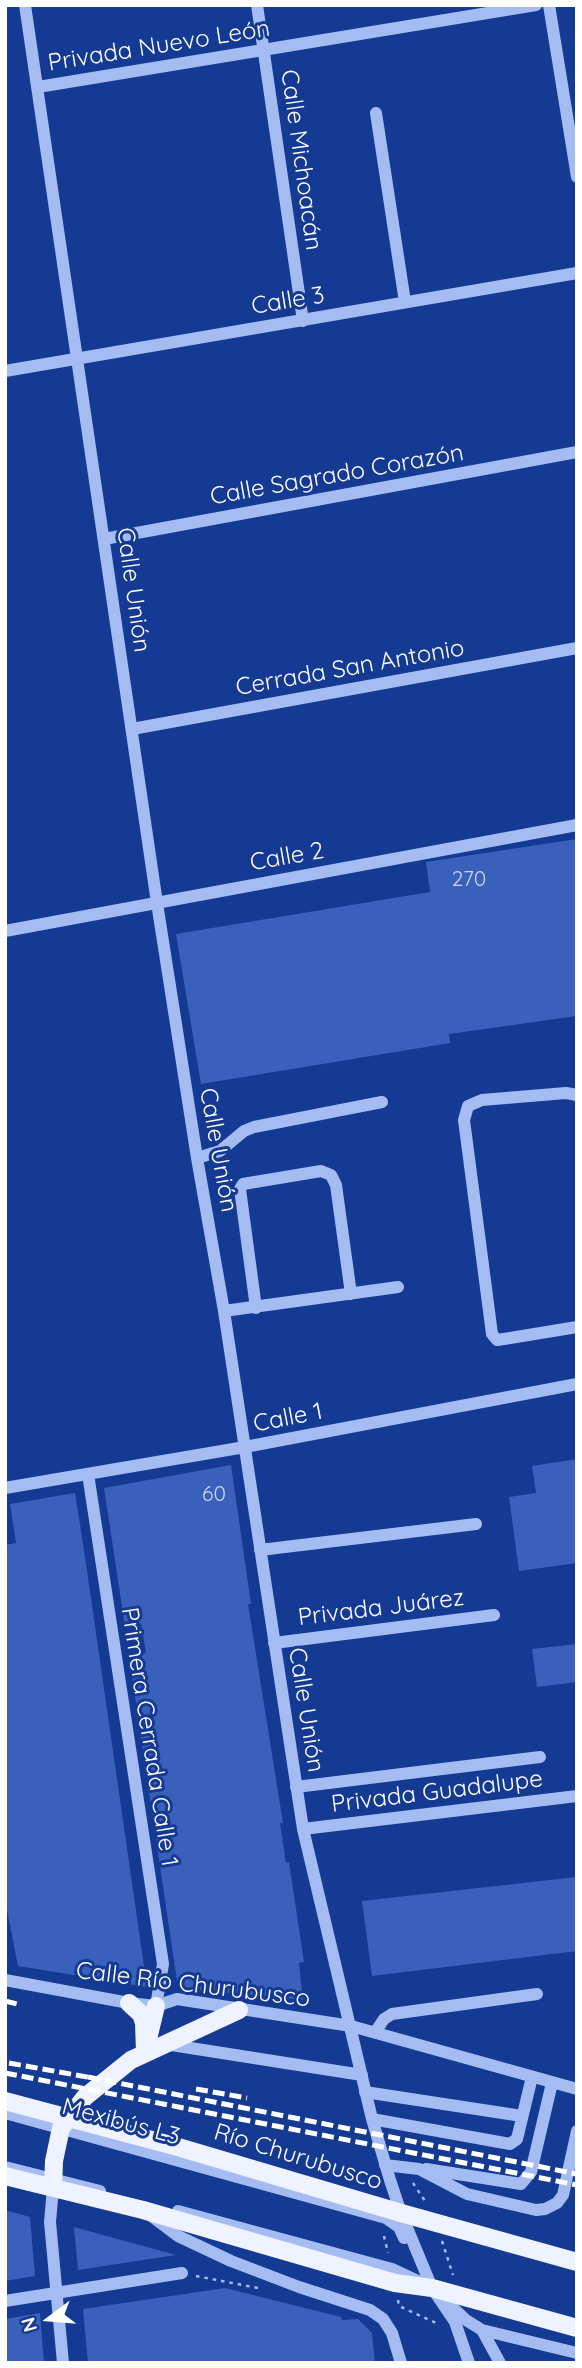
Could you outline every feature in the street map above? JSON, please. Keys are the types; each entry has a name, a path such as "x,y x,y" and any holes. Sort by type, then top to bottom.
{"main road":[{"path":"129,2003 141,2014 144,2022 145,2052"},
{"path":"145,2052 156,2006"},
{"path":"53,2183 64,2123 111,2074 145,2052 239,2010"},
{"name":"Río Churubusco","path":"5,2101 64,2123 178,2147 577,2262"},
{"path":"5,2176 53,2183 395,2283 432,2288 577,2328"}],"street":[{"name":"Calle Unión","path":"25,5 157,903 197,1158 225,1311 303,1829 372,2119 401,2213 432,2288"},
{"name":"Calle Michoacán","path":"257,5 303,321"},
{"name":"Privada Nuevo León","path":"38,87 536,5"},
{"path":"549,5 577,177"},
{"path":"376,113 405,303"},
{"name":"Calle 3","path":"5,371 577,273"},
{"name":"Calle Sagrado Corazón","path":"104,539 577,452"},
{"name":"Cerrada San Antonio","path":"132,729 577,648"},
{"name":"Calle 2","path":"5,932 577,825"},
{"path":"577,1095 566,1093 482,1100 468,1106 464,1120 492,1334 497,1340 577,1327"},
{"path":"197,1158 220,1151 244,1131 254,1127 382,1102"},
{"path":"256,1308 240,1189 243,1184 321,1171 331,1175 336,1185 351,1294"},
{"path":"225,1311 398,1287"},
{"name":"Calle 1","path":"5,1488 245,1447 577,1384"},
{"name":"Primera Cerrada Calle 1","path":"88,1474 163,1964 156,2006"},
{"path":"260,1550 476,1524"},
{"name":"Privada Juárez","path":"274,1643 494,1615"},
{"path":"296,1787 540,1757"},
{"name":"Privada Guadalupe","path":"303,1829 577,1796"},
{"name":"Calle Río Churubusco","path":"5,1980 129,2003 156,2006 177,2000 351,2026 577,2089"},
{"path":"376,2031 384,2019 392,2014 537,1994"},
{"path":"163,2044 362,2075"},
{"path":"372,2119 510,2144 517,2139 532,2077"},
{"path":"385,2165 521,2184 531,2172 552,2083"},
{"path":"365,2092 523,2116"},
{"name":"Mexibús L3","path":"5,2113 64,2123 386,2218 399,2227 418,2272 466,2320 482,2330 577,2353"},
{"path":"419,2168 467,2194 536,2210 545,2209 557,2203 563,2195 577,2131"},
{"name":"Mexibús L3","path":"5,2167 53,2183 392,2269 432,2288"},
{"path":"53,2183 50,2222 63,2363"},
{"path":"143,2210 178,2236 231,2261 370,2310 383,2319 392,2333 401,2363"},
{"path":"5,2301 182,2273"},
{"path":"432,2288 454,2322 469,2363"},
{"name":"Mexibús L3","path":"482,2330 500,2363"}],"path":[{"path":"182,2273 261,2289"}],"building":[{"path":"577,839 577,1016 449,1034 450,1043 201,1084 176,934 430,892 426,862"},
{"path":"577,1459 577,1563 519,1571 509,1497 536,1493 532,1466"},
{"path":"231,1465 251,1604 248,1604 283,1823 280,1823 286,1863 289,1862 304,1962 299,1963 303,2000 178,1988 129,1656 146,1653 141,1623 125,1626 104,1488"},
{"path":"75,1493 147,1987 18,1966 5,1900 5,1545 16,1543 10,1504"},
{"path":"577,1644 577,1682 537,1687 532,1649"},
{"path":"577,1877 577,1951 372,1976 362,1901"},
{"path":"5,2210 30,2217 35,2276 5,2281"},
{"path":"74,2227 176,2255 78,2270"},
{"path":"225,2288 341,2317 342,2320 358,2319 372,2333 375,2363 88,2363 83,2309"},
{"path":"40,2313 44,2363 5,2363 5,2319"}],"railway":[{"path":"5,2001 17,2004"},
{"path":"9,2063 98,2079"},
{"path":"5,2073 577,2185"},
{"path":"88,2077 577,2174"},
{"path":"196,2089 247,2098"}]}
